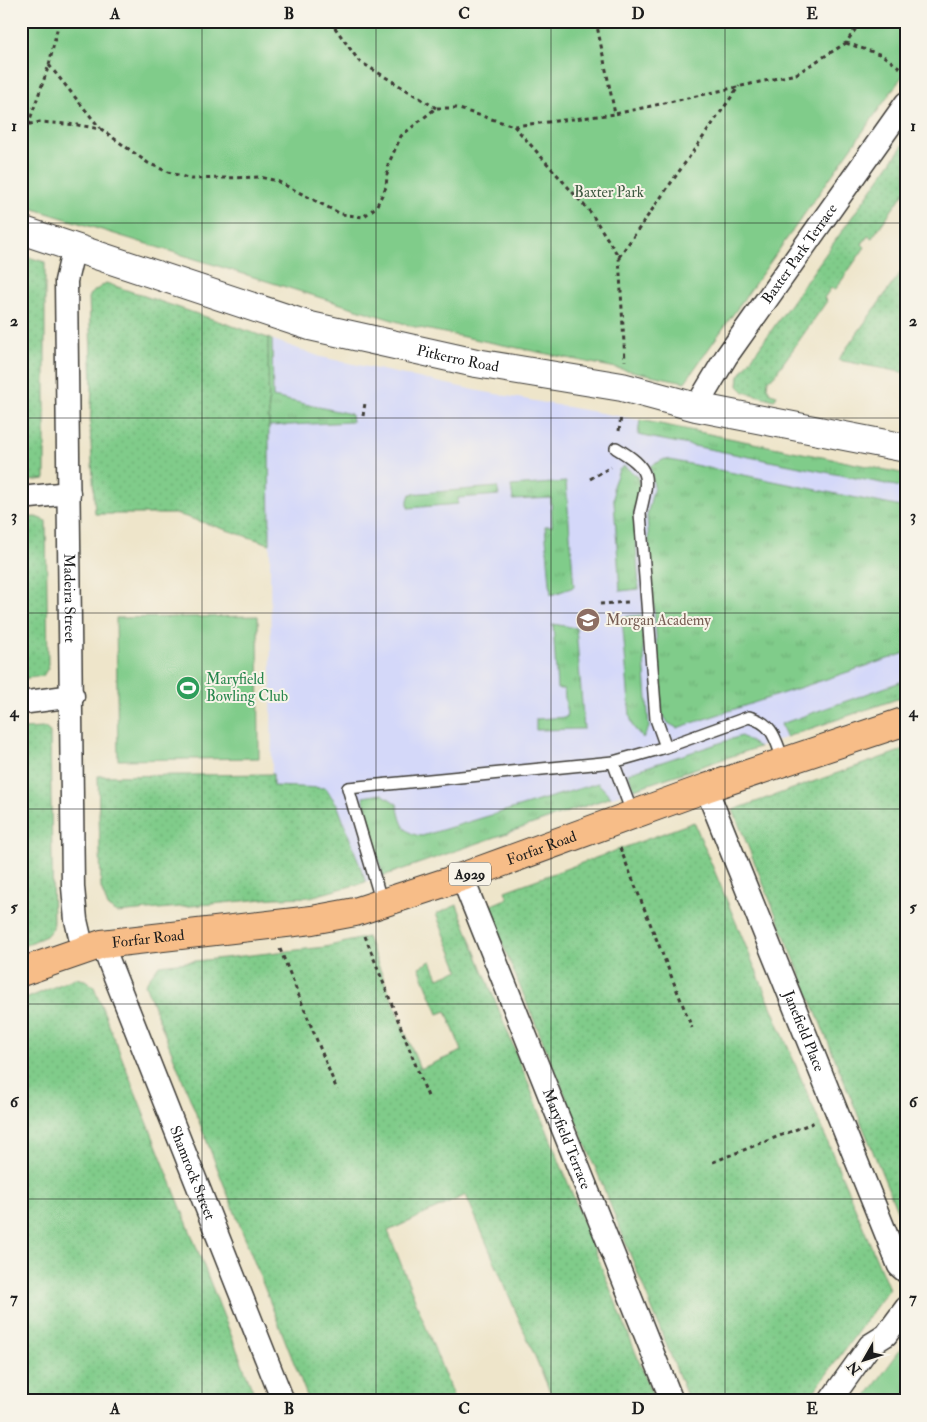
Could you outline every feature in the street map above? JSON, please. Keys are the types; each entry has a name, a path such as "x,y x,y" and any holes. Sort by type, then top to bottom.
{"main road":[{"name":"Forfar Road","path":"21,972 92,947 270,926 355,912 462,877 706,788 784,764 906,721"}],"street":[{"name":"Baxter Park Terrace","path":"696,406 726,357 906,103"},
{"name":"Pitkerro Road","path":"21,230 310,326 476,363 622,387 696,406 906,448"},
{"name":"Madeira Street","path":"74,247 66,281 73,696 73,887 76,920 92,947"},
{"path":"21,498 69,493"},
{"path":"21,703 73,696"},
{"name":"Janefield Place","path":"706,788 899,1266 906,1272"},
{"name":"Maryfield Terrace","path":"462,877 672,1401"},
{"name":"Shamrock Street","path":"92,947 282,1401"},
{"path":"830,1401 870,1345 886,1335 906,1308"}],"lane":[{"path":"616,448 632,457 644,470 648,484 640,513 656,719 666,747"},
{"path":"382,903 348,788 613,762 666,747 749,717 763,721 773,733 784,764"},
{"path":"613,762 622,819"}],"path":[{"path":"28,125 49,64 59,21"},
{"path":"330,21 359,61 436,108 456,108 514,126 615,114 796,74 846,43 861,21"},
{"path":"596,21 615,114"},
{"path":"846,43 882,55 906,72"},
{"path":"49,64 101,129 148,164 191,179 260,177 277,182 341,214 363,217 376,207 386,187 388,164 401,136 436,108"},
{"path":"619,257 740,86"},
{"path":"21,126 49,123 101,129"},
{"path":"514,126 591,213 619,257 625,362"},
{"path":"363,416 365,403"},
{"path":"600,604 647,601"},
{"path":"622,819 692,1028"},
{"path":"355,912 429,1099"},
{"path":"270,926 337,1090"},
{"path":"713,1162 837,1113"}],"shaded area":[{"name":"Morgan Academy","path":"268,338 321,357 479,391 640,420 906,474 906,696 366,882 337,804 272,786"}],"green space":[{"name":"Baxter Park","path":"21,21 906,21 906,71 685,382 415,327 21,205"},
{"path":"906,141 906,190 872,238 868,236 862,244 865,247 835,290 831,288 824,298 827,301 774,376 768,380 767,387 770,393 777,395 774,400 744,392 738,386 739,376"},
{"path":"21,255 45,262 45,479 21,482"},
{"path":"906,265 906,373 838,360"},
{"path":"106,283 268,338 270,544 177,514 95,514 90,427 92,389 89,295"},
{"path":"268,338 272,340 273,397 351,414 352,422 269,426"},
{"path":"640,420 906,474 906,488 638,435"},
{"path":"665,459 906,508 906,653 677,728 668,723 662,713 647,516 654,486 650,466"},
{"path":"624,466 637,476 640,488 634,513 639,589 620,591 613,486 619,470"},
{"path":"566,482 574,587 551,595 545,526 552,526 551,498 513,500 511,486"},
{"path":"497,487 499,495 458,498 458,504 408,508 410,494"},
{"path":"36,517 46,521 48,668 43,676 21,679 21,518"},
{"path":"641,615 649,728 643,738 633,727 630,716 622,617"},
{"name":"Maryfield Bowling Club","path":"258,616 259,758 118,760 116,618"},
{"path":"553,624 576,628 584,729 536,730 536,719 567,717 564,689 557,689"},
{"path":"906,680 906,696 786,737 781,724"},
{"path":"45,728 50,732 53,928 46,936 21,947 21,729"},
{"path":"741,736 759,747 634,789 628,773"},
{"path":"906,749 906,1232 733,810"},
{"path":"273,774 273,786 325,788 337,804 366,882 310,897 274,898 117,913 108,907 101,888 98,776"},
{"path":"598,783 611,797 383,876 363,797 382,794 397,804 401,821 406,829 410,833 422,836"},
{"path":"694,822 889,1289 807,1401 689,1401 598,1174 487,907 508,898 505,891"},
{"path":"457,905 655,1401 554,1401 466,1195 388,1231 455,1401 309,1401 145,984 159,965 325,947 367,937 420,1069 462,1051 446,1011 438,1014 419,967 431,961 438,978 459,970 436,914"},
{"path":"75,978 85,980 94,987 257,1401 21,1401 21,1001"},
{"path":"906,1342 906,1401 863,1401"}],"place":[{"name":"Morgan Academy","path":"588,620"},
{"name":"Maryfield Bowling Club","path":"188,688"}]}
